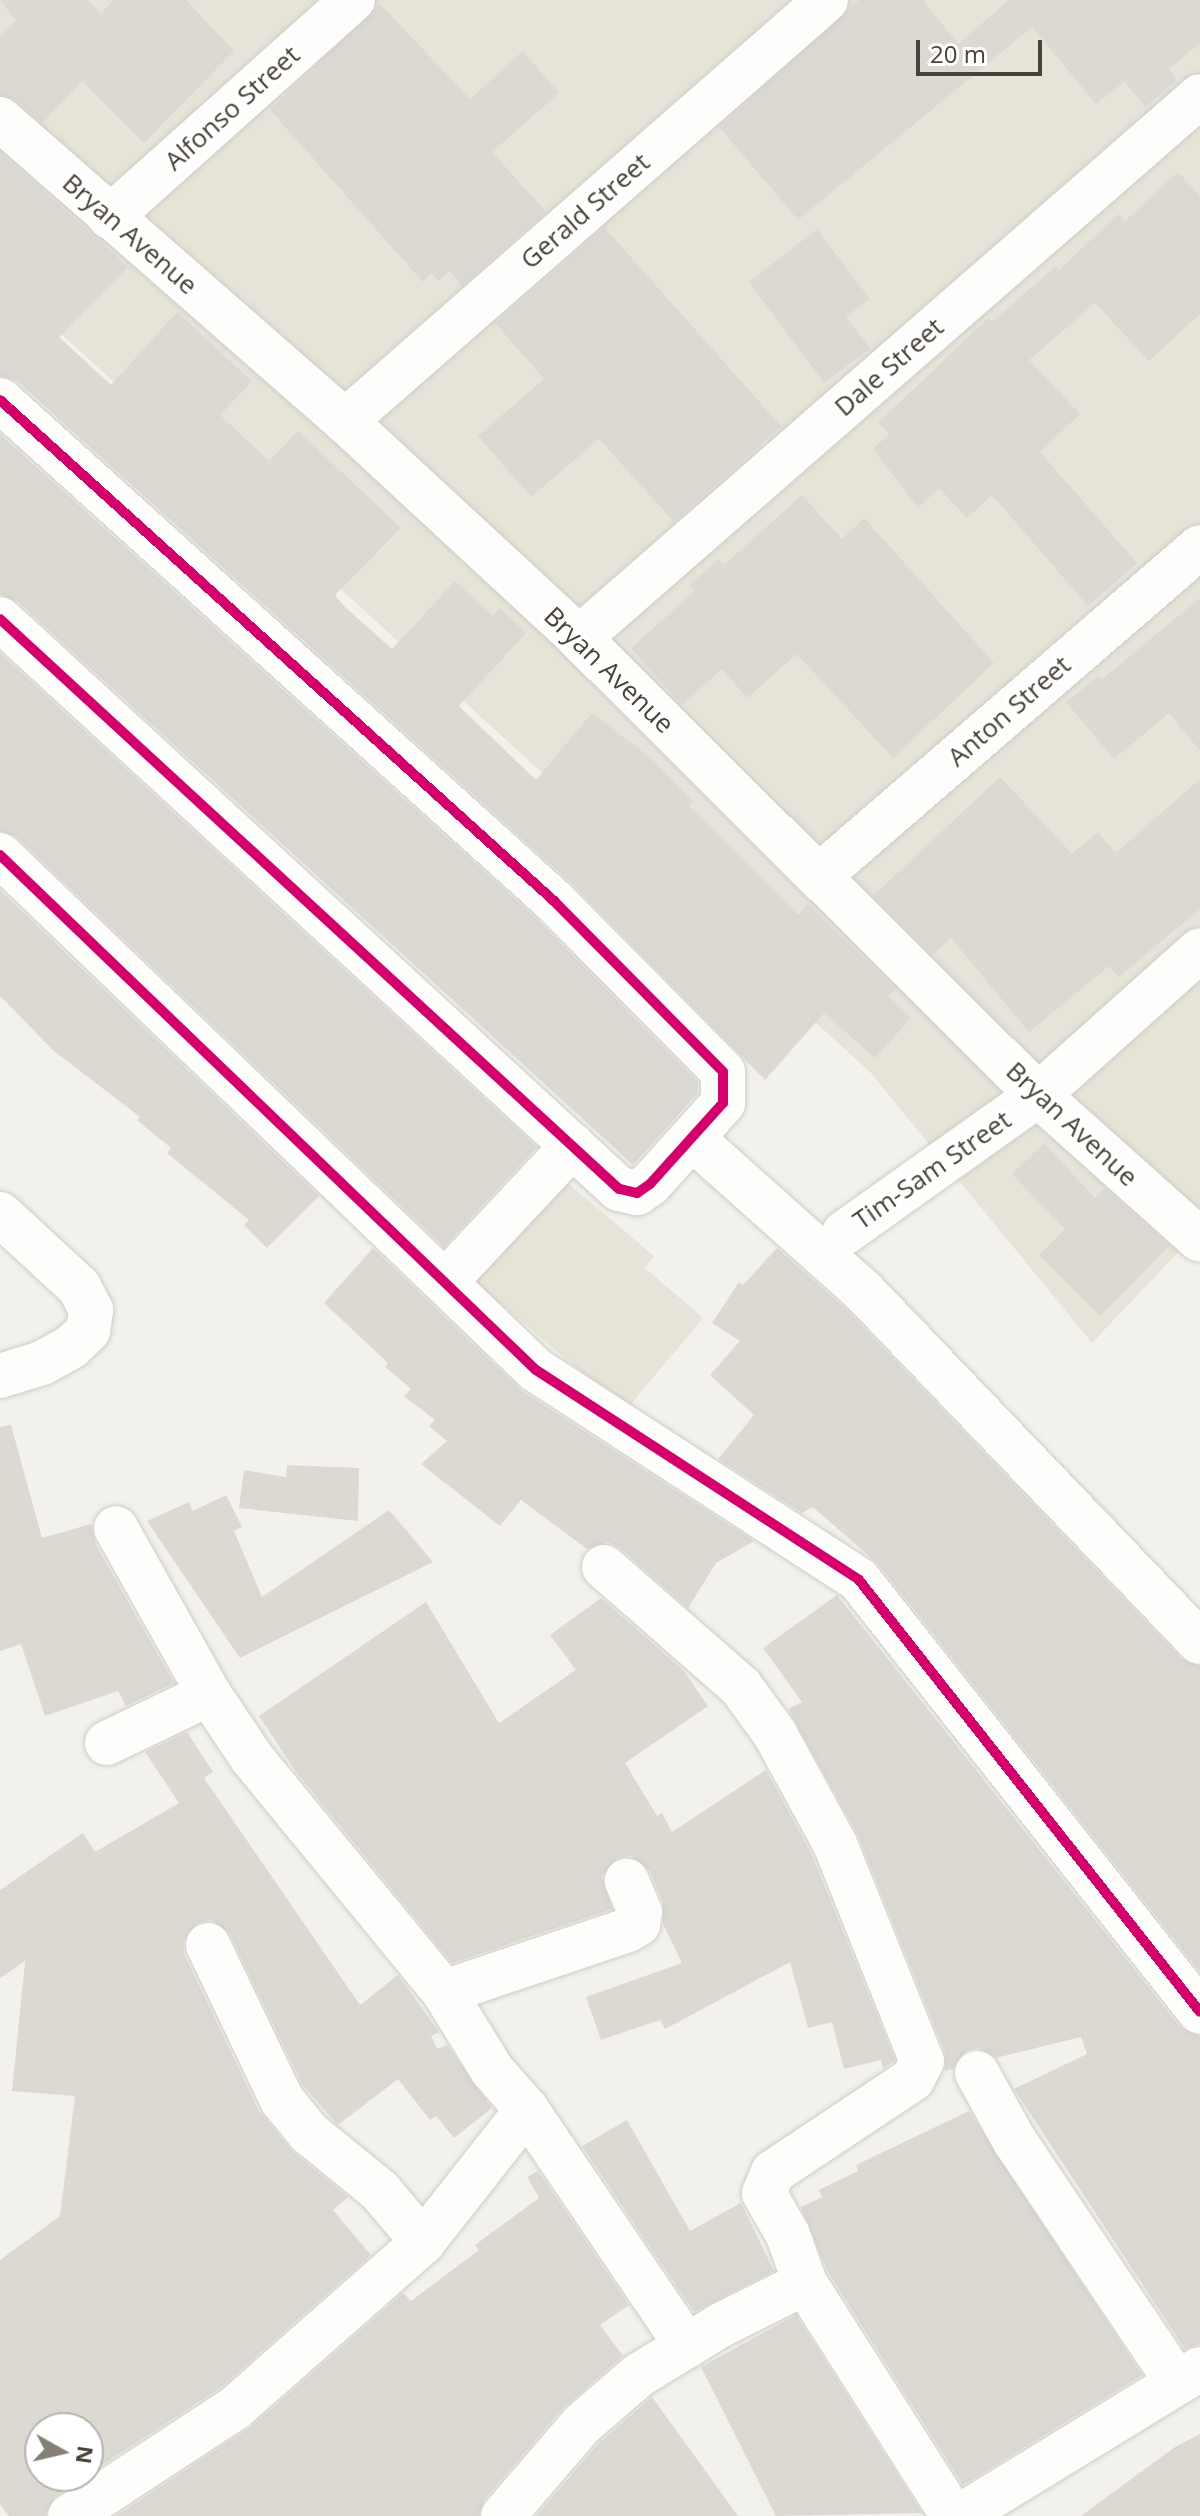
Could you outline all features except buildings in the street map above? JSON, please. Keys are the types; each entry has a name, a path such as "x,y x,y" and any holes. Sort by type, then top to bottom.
{"street":[{"name":"Alfonso Street","path":"110,217 353,0"},
{"name":"Gerald Street","path":"345,421 826,0"},
{"name":"Dale Street","path":"579,638 1200,96"},
{"name":"Bryan Avenue","path":"0,119 345,421 579,638 1038,1095 1200,1240"},
{"path":"0,400 554,901 723,1072 723,1103 693,1139 637,1193 619,1189 0,619"},
{"name":"Anton Street","path":"819,876 1200,547"},
{"path":"0,855 536,1370 859,1580 1200,2012"},
{"name":"Tim-Sam Street","path":"844,1233 1038,1095 1200,950"},
{"path":"693,1139 864,1292 1200,1642"},
{"path":"445,1282 573,1145"},
{"path":"0,1214 79,1287 91,1310 88,1331 71,1347 42,1363 0,1376"},
{"path":"116,1528 209,1694 252,1758 444,1992 492,2070 527,2110 687,2346"},
{"path":"604,1567 741,1687 775,1734 835,1844 922,2061 913,2079 773,2172 765,2183 764,2193 788,2235 805,2283 953,2516"},
{"path":"107,1743 209,1694"},
{"path":"444,1992 638,1924 640,1912 627,1881"},
{"path":"208,1945 282,2100 309,2133 380,2191 423,2242"},
{"path":"960,2516 1188,2375 1014,2140 977,2073"},
{"path":"70,2516 235,2408 423,2242 527,2110"},
{"path":"503,2516 582,2424 639,2375 805,2283"}],"shaded area":[{"path":"0,0 1200,0 1200,1229 1092,1343 870,1072 0,278"},
{"path":"558,1175 654,1256 645,1268 703,1318 626,1410 472,1279"}],"cycle path":[{"path":"0,400 554,901 723,1072 723,1103 650,1184 637,1193 619,1189 0,619"},
{"path":"0,855 536,1370 859,1580 1200,2012"}]}
